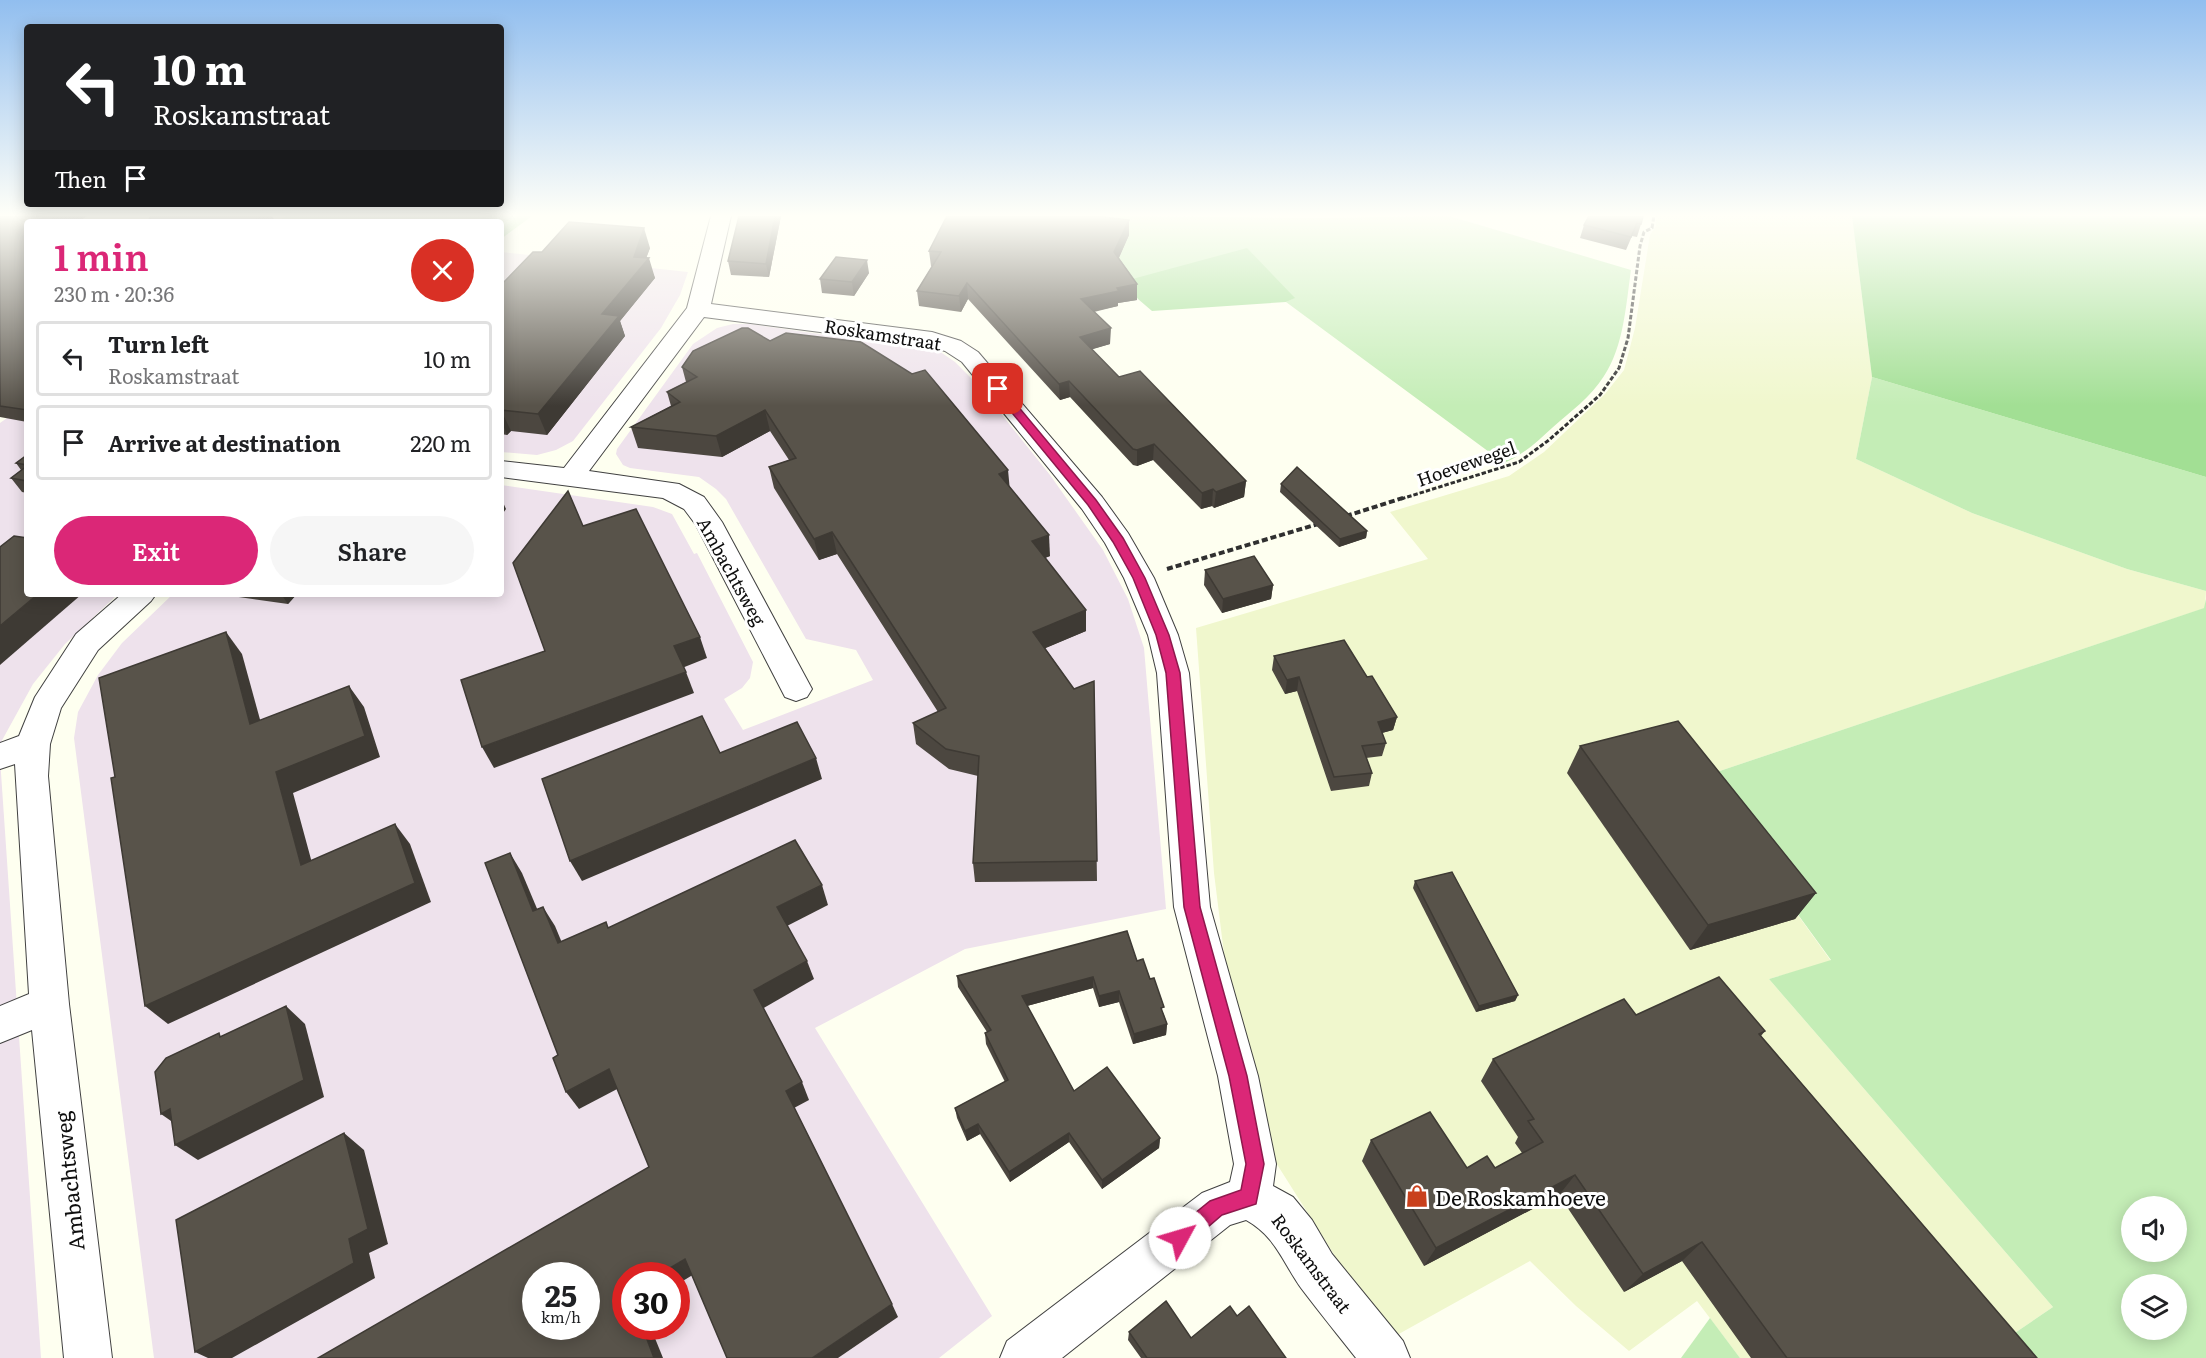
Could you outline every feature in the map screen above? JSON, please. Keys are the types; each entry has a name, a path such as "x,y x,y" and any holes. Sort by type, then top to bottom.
{"street":[{"path":"571,477 698,309 705,279"},
{"name":"Roskamstraat","path":"698,309 932,339 953,346 970,357 977,365 1092,503 1118,540 1139,578 1163,635 1173,673 1192,907 1238,1076 1255,1164 1249,1197 1277,1213 1296,1236 1316,1270 1386,1358"},
{"name":"Ambachtsweg","path":"504,469 669,490 694,503 708,522 796,689"},
{"name":"Ambachtsweg","path":"88,1358 49,1004 31,776 16,750 87,642 138,597"},
{"path":"0,1025 49,1004"},
{"path":"1024,1358 1217,1208 1249,1197"}],"path":[{"name":"Hoevewegel","path":"1339,518 1519,462 1549,440 1600,395 1613,378 1623,358 1628,338 1636,279"},
{"path":"1139,578 1329,521"}],"shaded area":[{"path":"504,279 685,279 680,295 661,328 573,441 556,450 537,455 504,452"},
{"path":"733,324 750,324 939,351 955,362 979,386 1050,475 1103,550 1128,599 1144,648 1166,909 965,949 815,1028 992,1316 939,1358 154,1358 74,738 78,712 98,675 122,643 170,597 504,597 504,485 653,507 672,514 694,554 697,553 753,662 750,678 742,688 724,699 743,730 873,680 856,650 806,639 726,499 716,489 699,477 630,468 623,465 616,454 617,449 693,344 717,328"},
{"path":"24,406 24,597 115,597 65,644 33,684 0,744 0,423"},
{"path":"0,751 1,773 41,1358 0,1358"}],"green space":[{"path":"1124,279 1630,279 1620,338 1604,376 1580,404 1536,443 1504,463 1286,302 1294,298"},
{"path":"1277,279 1295,298 1286,302 1152,311 1138,299 1125,281"},
{"path":"1643,279 1860,279 1872,377 1856,459 1972,513 2127,569 2206,591 2205,608 1699,778 1831,961 1769,979 2053,1307 2003,1341 2013,1358 1740,1358 1697,1301 1629,1351 1576,1306 1530,1261 1388,1340 1273,1158 1230,1002 1214,873 1196,628 1428,559 1390,512 1509,476 1544,452 1605,394 1624,370 1635,328"},
{"path":"1860,279 2206,279 2206,477 1872,377"},
{"path":"1872,377 2206,477 2206,591 2127,569 1972,513 1856,459"},
{"path":"2206,599 2206,1358 2013,1358 2003,1341 2053,1307 1769,979 1831,960 1699,778 2204,608"},
{"path":"1710,1318 1740,1358 1681,1358"}],"building":[{"path":"0,279 24,279 24,410 0,406"},
{"path":"506,279 631,279 602,314 619,316 538,414 504,410 504,282"},
{"path":"824,279 854,279 852,282"},
{"path":"924,279 1134,279 1137,284 1117,288 1119,291 1081,299 1111,328 1080,337 1119,377 1140,371 1246,481 1216,492 1213,489 1202,493 1154,444 1137,450 1133,449 1069,381 1059,384 967,283 959,296 917,291"},
{"path":"742,328 748,328 770,341 786,333 861,342 912,374 925,370 1008,470 999,474 1049,535 1032,541 1086,610 1033,632 1074,689 1094,681 1097,861 973,863 979,756 946,749 913,723 946,708 832,532 814,539 769,467 796,458 765,410 716,436 631,427 680,402 667,392 697,377 682,367 693,351"},
{"path":"24,457 24,464 16,463"},
{"path":"1297,467 1367,531 1340,539 1281,484"},
{"path":"24,468 24,480 11,478"},
{"path":"568,491 583,526 636,509 700,637 674,646 686,672 482,747 461,680 545,651 513,563"},
{"path":"14,536 24,538 24,597 34,597 0,626 0,547"},
{"path":"1254,556 1273,585 1223,599 1205,570"},
{"path":"226,632 250,724 349,686 365,736 276,772 301,865 395,824 415,883 145,1006 111,778 115,777 99,678"},
{"path":"1344,640 1367,677 1372,676 1397,717 1378,722 1386,743 1362,746 1372,773 1334,777 1299,677 1287,680 1274,656"},
{"path":"702,716 720,753 797,722 816,758 570,861 542,779"},
{"path":"1678,721 1816,893 1708,925 1580,746"},
{"path":"795,840 822,885 777,907 807,961 754,990 802,1082 786,1091 892,1304 812,1358 727,1358 690,1271 690,1262 686,1262 685,1259 680,1262 612,1262 612,1340 647,1340 654,1358 318,1358 649,1167 609,1069 566,1092 553,1058 558,1055 485,863 510,853 533,911 543,907 558,943 606,922 608,928"},
{"path":"1452,872 1518,995 1479,1006 1415,881"},
{"path":"1127,931 1137,961 1143,959 1150,979 1154,978 1167,1024 1134,1034 1119,991 1099,996 1093,977 1022,996 1074,1091 1107,1067 1160,1138 1102,1180 1069,1133 1009,1172 978,1124 965,1131 955,1108 1008,1080 985,1033 991,1030 957,976"},
{"path":"1719,977 1765,1031 1759,1034 2037,1358 1787,1358 1702,1242 1643,1274 1575,1175 1436,1248 1371,1140 1430,1112 1467,1168 1487,1156 1495,1168 1543,1142 1528,1121 1534,1119 1493,1059 1624,999 1636,1015"},
{"path":"286,1006 304,1080 175,1145 170,1109 161,1114 155,1072 166,1058 219,1033 220,1037"},
{"path":"344,1133 368,1229 349,1239 354,1263 195,1352 176,1220"},
{"path":"1166,1301 1191,1338 1230,1306 1237,1316 1249,1306 1286,1358 1147,1358 1129,1332"}],"place":[{"name":"De Roskamhoeve","path":"1417,1196"}],"route":[{"path":"998,389 1092,503 1118,540 1139,578 1163,635 1173,673 1192,907 1238,1076 1255,1164 1249,1197 1217,1208 1180,1238"}]}
